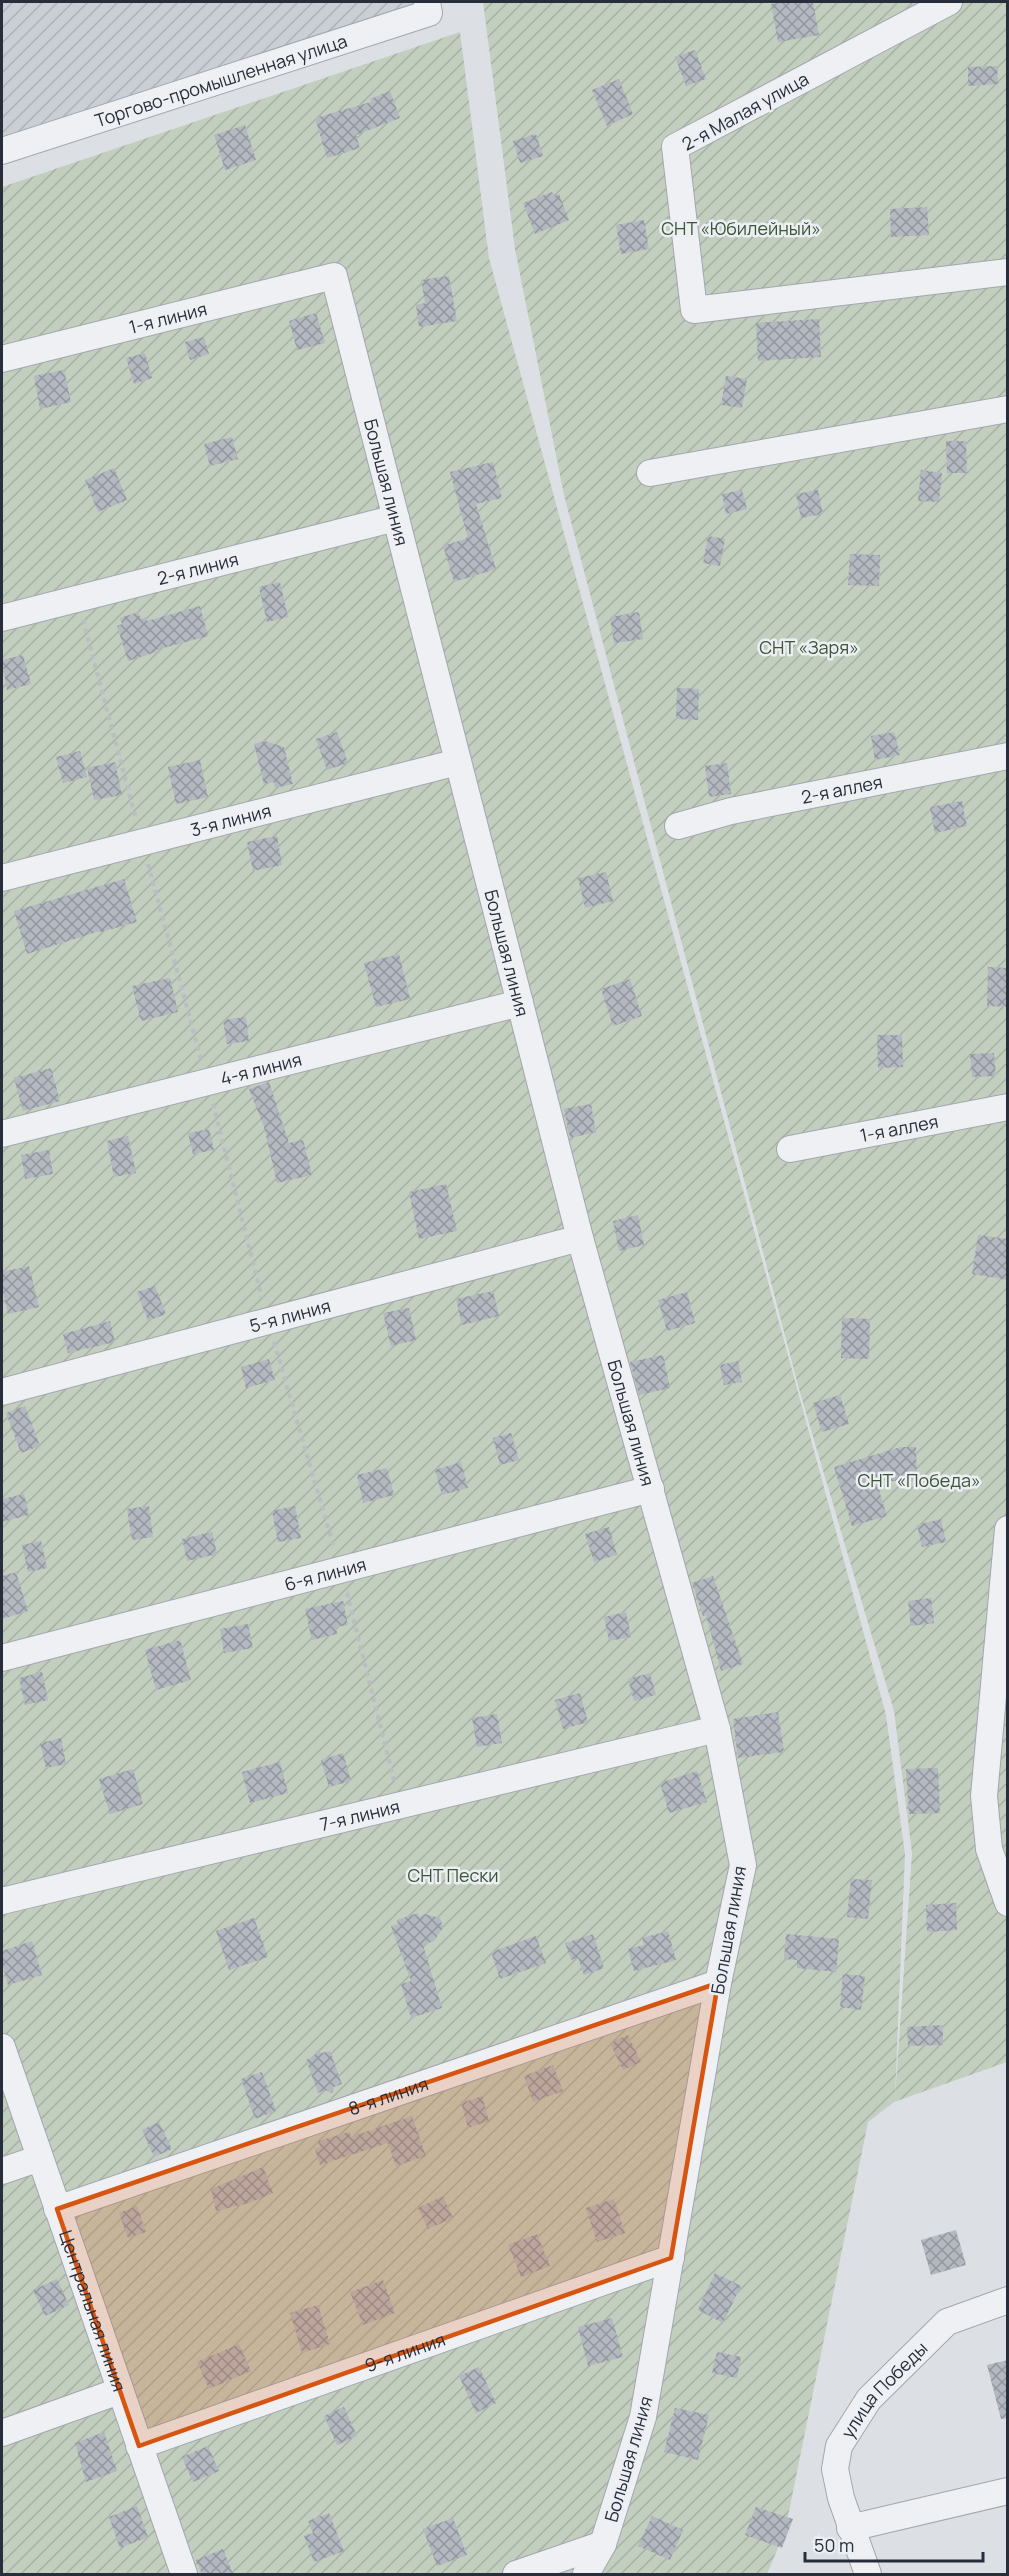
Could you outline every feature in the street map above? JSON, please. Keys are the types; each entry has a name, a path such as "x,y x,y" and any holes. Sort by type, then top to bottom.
{"street":[{"name":"Торгово-промышленная улица","path":"2,151 429,13 427,2"},
{"name":"2-я Малая улица","path":"949,2 675,147 694,310 1008,272"},
{"name":"1-я линия","path":"2,359 334,276"},
{"name":"Большая линия","path":"334,276 580,1238 717,1729 743,1865 718,1983 644,2417 603,2544 586,2574"},
{"path":"650,472 1008,410"},
{"name":"2-я линия","path":"2,618 396,518"},
{"name":"2-я аллея","path":"678,826 730,811 1008,756"},
{"name":"3-я линия","path":"2,878 458,762"},
{"name":"4-я линия","path":"2,1134 520,1002"},
{"name":"1-я аллея","path":"790,1149 1008,1107"},
{"name":"5-я линия","path":"2,1392 580,1238"},
{"name":"6-я линия","path":"2,1658 651,1489"},
{"path":"1008,1528 997,1742 984,1796 998,1847 1008,1903"},
{"name":"7-я линия","path":"2,1901 717,1729"},
{"name":"8-я линия","path":"57,2209 718,1983"},
{"name":"Центральная линия","path":"2,2047 184,2574"},
{"path":"2,2171 40,2158"},
{"name":"9-я линия","path":"139,2446 671,2258"},
{"name":"улица Победы","path":"868,2574 850,2528 835,2469 839,2446 869,2399 947,2322 1008,2300"},
{"path":"2,2433 119,2391"},
{"path":"850,2528 1008,2491"},
{"path":"516,2574 603,2544"}],"path":[{"path":"78,599 201,1062"},
{"path":"212,1101 262,1299"},
{"path":"273,1341 336,1552"},
{"path":"346,1592 400,1805"}],"highlighted area":[{"path":"718,1983 671,2258 139,2446 57,2209"}],"shaded area":[{"path":"2,2 419,2 422,29 2,164"}],"green space":[{"name":"СНТ Пески","path":"483,2 1007,2 1007,2062 894,2102 868,2122 785,2531 767,2574 2,2574 2,187 460,32 489,258 886,1715 905,1854 895,2098 912,1853 894,1711 799,1389 564,495 515,249"}],"building":[{"path":"813,2 819,35 778,42 771,4"},
{"path":"695,50 706,79 686,86 675,57"},
{"path":"997,66 998,84 968,86 968,67"},
{"path":"619,79 633,114 607,126 592,90"},
{"path":"390,91 400,118 356,135 360,148 327,158 315,118 371,102 370,99"},
{"path":"245,125 256,160 225,170 214,135"},
{"path":"536,134 543,156 520,163 513,141"},
{"path":"552,192 554,196 559,194 569,220 535,234 523,203"},
{"path":"927,207 929,235 891,237 890,209"},
{"path":"644,220 649,249 621,254 616,225"},
{"path":"449,276 457,321 419,327 416,305 425,303 421,280"},
{"path":"316,313 325,343 297,350 289,321"},
{"path":"819,319 821,357 758,361 756,323"},
{"path":"204,337 209,354 190,360 185,342"},
{"path":"145,353 152,378 134,384 126,358"},
{"path":"64,370 71,402 40,409 34,376"},
{"path":"726,376 747,379 742,408 721,405"},
{"path":"232,437 238,459 210,466 204,444"},
{"path":"946,441 966,441 967,473 947,473"},
{"path":"493,462 502,498 476,504 496,569 454,582 443,546 468,538 450,472"},
{"path":"114,468 127,500 98,512 85,480"},
{"path":"921,470 942,473 939,502 918,501"},
{"path":"742,490 747,509 726,514 722,494"},
{"path":"818,490 823,514 801,518 796,494"},
{"path":"708,536 725,539 720,566 703,563"},
{"path":"850,554 880,555 879,586 848,585"},
{"path":"280,582 288,617 267,622 259,587"},
{"path":"200,606 208,636 156,650 156,652 128,661 117,626 122,624 120,618 138,612 141,619 146,617 147,621"},
{"path":"639,612 643,639 614,643 610,617"},
{"path":"23,655 31,684 7,690 2,660"},
{"path":"677,688 699,689 698,720 676,719"},
{"path":"337,732 348,763 327,770 316,739"},
{"path":"894,732 900,755 875,760 871,736"},
{"path":"265,741 284,747 293,784 275,788 274,782 264,784 254,744"},
{"path":"80,751 87,777 63,783 56,757"},
{"path":"200,760 208,797 176,804 168,767"},
{"path":"115,762 122,795 94,800 87,768"},
{"path":"727,763 731,794 709,797 705,766"},
{"path":"962,801 967,826 935,833 930,807"},
{"path":"277,836 282,865 253,871 247,842"},
{"path":"606,872 613,901 585,908 578,878"},
{"path":"124,879 137,922 27,954 14,911"},
{"path":"399,954 410,999 376,1007 364,963"},
{"path":"988,967 1008,968 1008,1007 987,1006"},
{"path":"170,978 178,1012 141,1021 132,986"},
{"path":"630,979 642,1016 613,1026 601,989"},
{"path":"246,1017 249,1041 227,1044 223,1020"},
{"path":"877,1035 902,1035 903,1067 878,1068"},
{"path":"994,1053 996,1076 972,1077 970,1054"},
{"path":"51,1068 60,1101 23,1111 14,1078"},
{"path":"269,1082 289,1143 303,1140 312,1175 277,1183 264,1127 249,1089"},
{"path":"591,1104 596,1132 570,1138 564,1109"},
{"path":"209,1129 214,1150 193,1154 188,1133"},
{"path":"128,1136 136,1173 114,1177 107,1141"},
{"path":"49,1150 53,1174 25,1179 21,1155"},
{"path":"446,1184 457,1231 419,1239 409,1192"},
{"path":"638,1215 644,1245 619,1251 613,1221"},
{"path":"978,1235 1008,1239 1008,1280 972,1274"},
{"path":"29,1266 39,1307 8,1314 2,1288 2,1272"},
{"path":"155,1286 166,1314 148,1321 137,1292"},
{"path":"493,1291 499,1316 462,1325 456,1299"},
{"path":"687,1292 695,1323 667,1331 658,1300"},
{"path":"409,1308 416,1340 391,1346 383,1313"},
{"path":"842,1318 870,1319 869,1359 841,1358"},
{"path":"110,1321 115,1342 68,1353 63,1334"},
{"path":"663,1355 670,1388 639,1395 630,1362"},
{"path":"269,1359 275,1380 246,1388 241,1367"},
{"path":"738,1361 742,1382 724,1385 720,1365"},
{"path":"840,1395 849,1424 822,1432 813,1403"},
{"path":"25,1406 40,1446 21,1453 6,1413"},
{"path":"511,1433 519,1460 500,1465 493,1438"},
{"path":"901,1447 916,1447 917,1481 876,1481 887,1516 852,1526 834,1467"},
{"path":"461,1462 468,1488 442,1495 435,1470"},
{"path":"387,1468 394,1495 363,1503 357,1475"},
{"path":"24,1494 29,1515 2,1522 2,1499"},
{"path":"149,1506 153,1537 132,1540 127,1509"},
{"path":"295,1506 301,1538 278,1542 272,1511"},
{"path":"941,1519 946,1542 922,1547 917,1525"},
{"path":"609,1527 617,1555 594,1562 585,1534"},
{"path":"212,1532 217,1554 187,1561 182,1539"},
{"path":"41,1541 47,1568 28,1572 22,1545"},
{"path":"16,1572 28,1611 2,1619 2,1576"},
{"path":"713,1576 743,1664 721,1671 706,1615 703,1616 692,1583"},
{"path":"931,1598 934,1623 911,1626 908,1601"},
{"path":"343,1601 348,1625 336,1627 337,1634 312,1640 305,1609"},
{"path":"626,1612 631,1637 609,1641 604,1617"},
{"path":"248,1624 253,1648 224,1653 220,1629"},
{"path":"180,1640 191,1680 156,1690 145,1650"},
{"path":"42,1672 48,1700 25,1705 19,1678"},
{"path":"650,1673 656,1695 634,1701 628,1679"},
{"path":"580,1693 588,1722 563,1729 555,1700"},
{"path":"778,1712 784,1752 738,1758 733,1719"},
{"path":"497,1714 502,1743 477,1747 472,1718"},
{"path":"61,1738 66,1764 46,1768 40,1743"},
{"path":"343,1753 351,1781 329,1787 321,1760"},
{"path":"280,1762 288,1793 250,1803 242,1772"},
{"path":"938,1768 940,1813 909,1814 906,1769"},
{"path":"133,1769 143,1804 110,1814 99,1779"},
{"path":"697,1771 707,1802 669,1813 660,1783"},
{"path":"851,1879 872,1880 868,1919 847,1917"},
{"path":"956,1903 957,1930 927,1932 926,1905"},
{"path":"418,1913 419,1917 425,1914 440,1918 443,1928 434,1941 423,1945 442,2008 411,2018 401,1984 411,1981 391,1926 398,1924 397,1920"},
{"path":"254,1918 268,1957 229,1970 216,1931"},
{"path":"668,1931 676,1960 634,1971 628,1949 644,1945 642,1938"},
{"path":"593,1934 604,1968 584,1975 578,1958 571,1960 565,1943"},
{"path":"786,1934 839,1939 836,1972 797,1968 797,1960 784,1959"},
{"path":"536,1936 546,1963 500,1979 491,1952"},
{"path":"32,1941 42,1975 8,1985 2,1964 2,1951"},
{"path":"843,1974 865,1976 861,2010 840,2007"},
{"path":"943,2025 943,2045 908,2046 907,2027"},
{"path":"628,2035 641,2062 623,2070 610,2043"},
{"path":"317,2051 322,2053 330,2051 342,2084 334,2087 332,2093 325,2090 318,2093 306,2060 313,2057"},
{"path":"553,2065 563,2091 533,2102 524,2076"},
{"path":"262,2072 276,2111 255,2119 241,2079"},
{"path":"482,2096 489,2121 468,2128 461,2103"},
{"path":"412,2116 426,2156 396,2166 388,2143 320,2165 315,2149 320,2147 318,2141 349,2132 351,2137"},
{"path":"159,2122 172,2149 154,2157 142,2130"},
{"path":"263,2167 273,2193 249,2203 216,2211 211,2189"},
{"path":"443,2196 453,2218 428,2229 418,2208"},
{"path":"614,2199 625,2233 597,2242 586,2208"},
{"path":"137,2206 146,2232 128,2238 119,2213"},
{"path":"956,2230 966,2265 931,2275 921,2240"},
{"path":"537,2234 550,2266 521,2277 508,2245"},
{"path":"715,2273 741,2286 723,2323 698,2310"},
{"path":"57,2279 69,2305 45,2316 33,2290"},
{"path":"383,2280 395,2313 363,2325 350,2292"},
{"path":"318,2305 330,2344 302,2353 290,2313"},
{"path":"612,2318 623,2357 588,2366 578,2327"},
{"path":"239,2344 251,2371 209,2389 197,2362"},
{"path":"717,2352 741,2357 737,2378 712,2373"},
{"path":"1008,2360 1008,2418 1001,2419 987,2365"},
{"path":"479,2367 496,2403 476,2413 459,2376"},
{"path":"344,2407 357,2436 337,2445 324,2416"},
{"path":"675,2408 709,2415 698,2460 664,2452"},
{"path":"104,2432 117,2471 86,2482 75,2443"},
{"path":"208,2446 219,2471 193,2482 182,2457"},
{"path":"137,2506 148,2537 120,2548 109,2517"},
{"path":"756,2507 793,2519 782,2548 745,2535"},
{"path":"329,2513 344,2551 314,2562 304,2536 313,2533 308,2521"},
{"path":"652,2516 683,2530 670,2560 638,2546"},
{"path":"453,2518 467,2555 437,2566 423,2529"},
{"path":"223,2549 233,2574 202,2574 196,2560"}],"park label":[{"name":"СНТ «Юбилейный»","path":"741,228"},
{"name":"СНТ «Заря»","path":"809,647"},
{"name":"СНТ «Победа»","path":"919,1480"}]}
